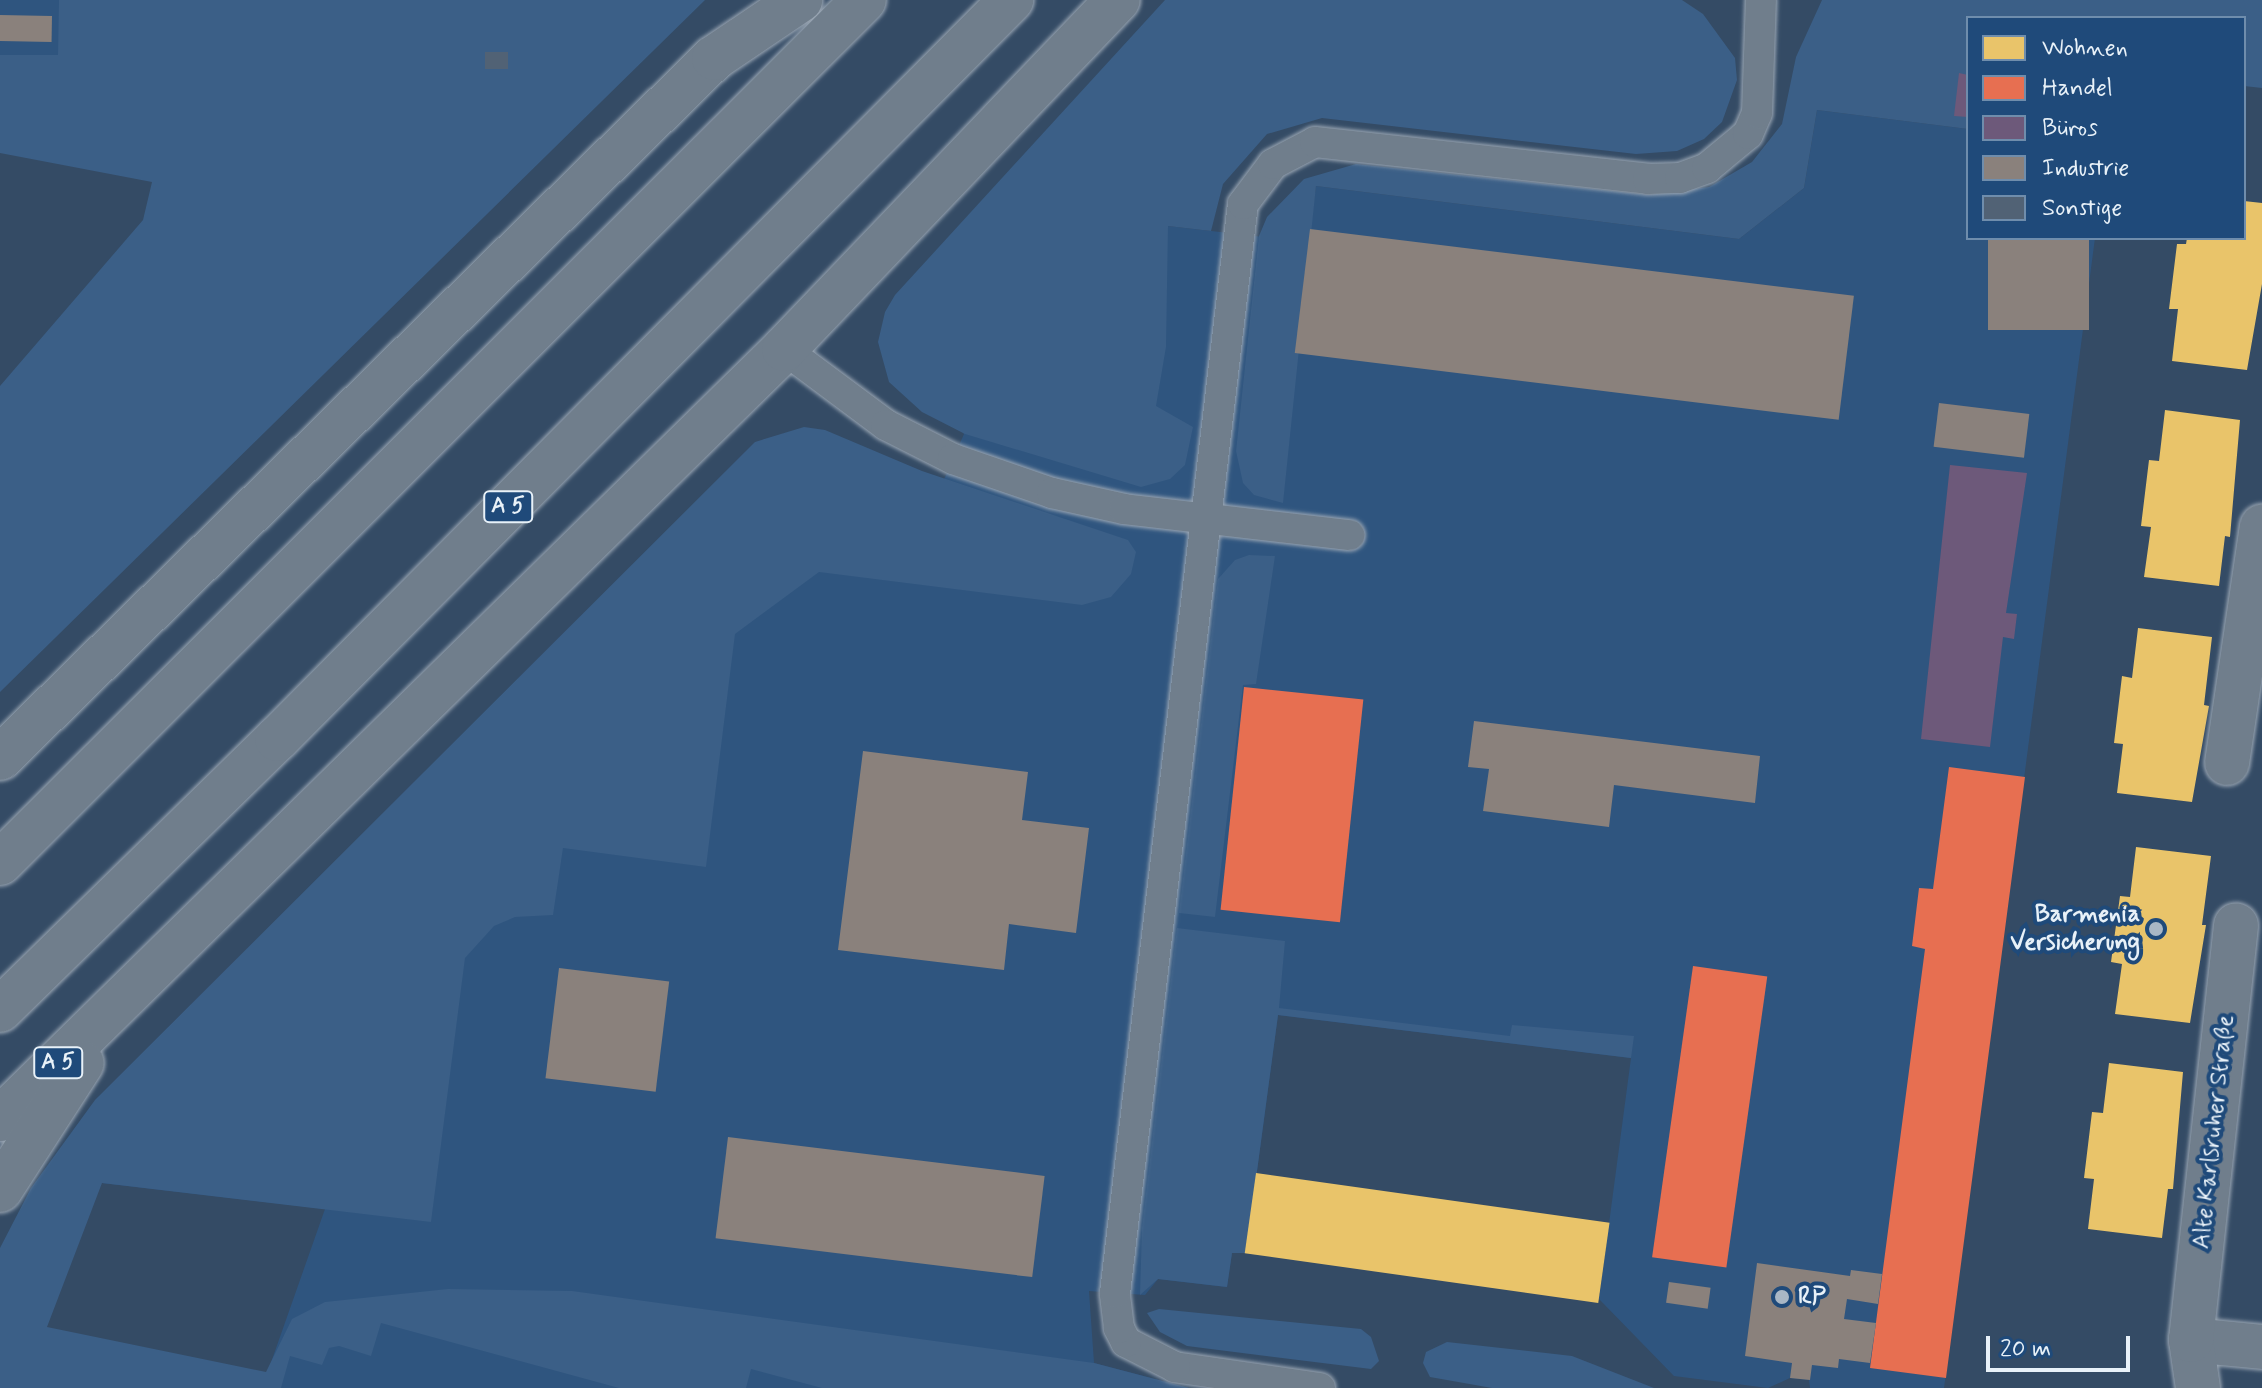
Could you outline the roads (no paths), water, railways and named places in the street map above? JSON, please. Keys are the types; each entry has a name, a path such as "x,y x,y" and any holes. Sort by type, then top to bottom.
{"main road":[{"path":"0,758 714,58 800,0"},
{"path":"0,863 864,0"},
{"name":"A 5","path":"0,1010 277,739 1011,0"},
{"name":"A 5","path":"0,1119 784,349 1118,0"},
{"path":"2227,763 2262,527"},
{"name":"Alte Karlsruher Straße","path":"2198,1388 2191,1340 2236,925"},
{"path":"0,1190 117,1007"},
{"path":"2191,1340 2262,1347"}],"lane":[{"path":"1320,1388 1175,1367 1126,1342 1119,1328 1115,1293 1127,1164 1243,204 1273,164 1315,142 1342,142 1648,179 1680,178 1729,154 1748,134 1759,89 1761,0"},
{"path":"784,349 886,425 953,459 1052,493 1124,509 1350,535"}],"place":[{"name":"Barmenia Versicherung","path":"2156,929"},
{"name":"RP","path":"1782,1297"}]}
